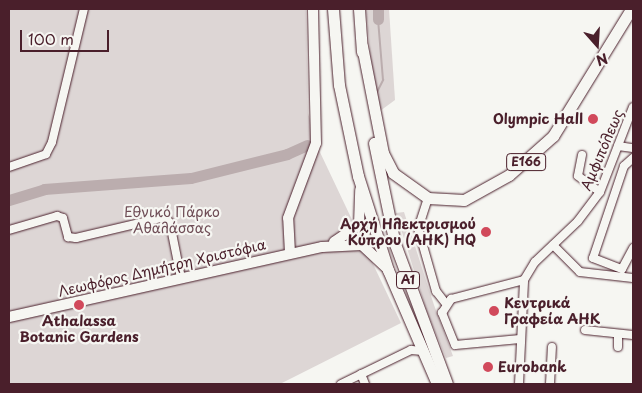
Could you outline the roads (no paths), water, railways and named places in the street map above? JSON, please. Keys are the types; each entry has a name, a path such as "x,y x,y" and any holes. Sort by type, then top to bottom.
{"highway":[{"name":"A1","path":"333,9 339,85 358,176 388,270 417,350 436,384"},
{"name":"A1","path":"360,9 362,46 378,172 395,244 446,384"},
{"name":"E166","path":"362,46 388,165 406,186 428,198 454,202 473,197 532,157 575,105 631,9"},
{"path":"378,172 452,384"}],"main road":[{"path":"290,253 288,233 290,211 316,143 314,9"},
{"name":"Λεωφόρος Δημήτρη Χριστόφια","path":"322,247 349,235 358,225 358,176"},
{"path":"288,233 297,247 305,250"},
{"name":"Λεωφόρος Δημήτρη Χριστόφια","path":"9,317 322,247 362,245 388,270"}],"street":[{"path":"9,167 46,154 52,142 84,9"},
{"name":"Αμφιπόλεως","path":"524,280 602,189 633,108"},
{"path":"618,146 633,148"},
{"path":"582,155 578,176 602,189 615,190"},
{"path":"633,158 626,162 593,258 622,269 633,248"},
{"path":"428,198 418,228 436,291 446,304"},
{"path":"9,230 57,216 71,239 165,216 170,223 181,278"},
{"path":"553,245 580,272 633,278"},
{"path":"519,384 524,280 446,304 442,313 455,345 520,340"},
{"path":"585,330 633,335"},
{"path":"618,334 618,347"},
{"path":"550,384 552,347"},
{"path":"340,384 417,350"},
{"path":"361,374 365,384"}],"waterway":[{"path":"378,9 378,19"},
{"path":"376,94 383,80 378,19"},
{"path":"9,200 44,189 191,178 287,154 307,145"}],"place":[{"name":"Olympic Hall","path":"593,119"},
{"name":"Αρχή Ηλεκτρισμού Κύπρου (ΑΗΚ) HQ","path":"486,232"},
{"name":"Athalassa Botanic Gardens","path":"79,305"},
{"name":"Κεντρικά Γραφεία ΑΗΚ","path":"494,311"},
{"name":"Eurobank","path":"488,367"}],"park label":[{"name":"Εθνικό Πάρκο Αθαλάσσας","path":"172,220"}]}
